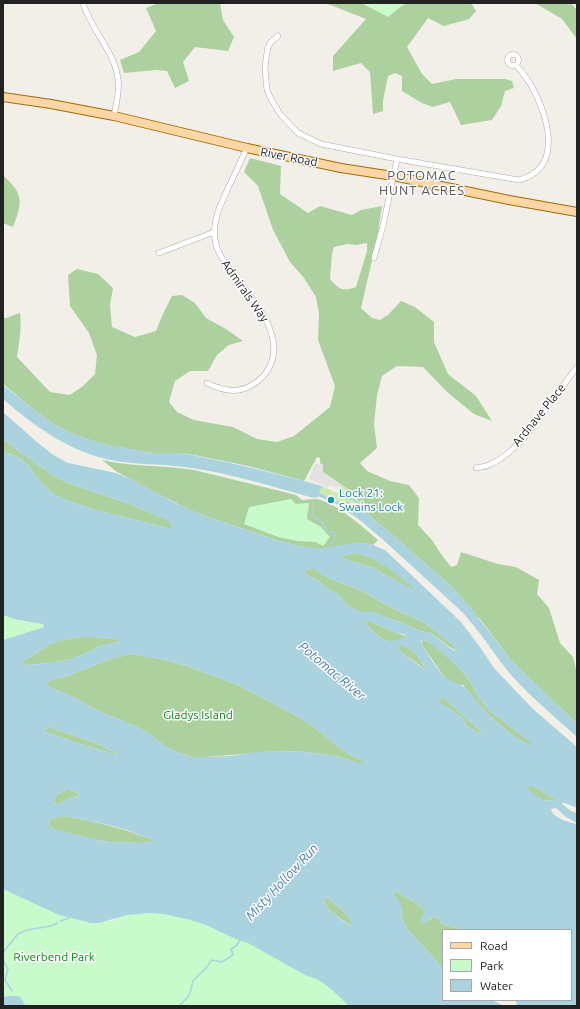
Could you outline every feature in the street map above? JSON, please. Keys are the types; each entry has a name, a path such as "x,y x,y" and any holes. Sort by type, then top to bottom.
{"main road":[{"name":"River Road","path":"3,97 114,116 247,148 341,168 393,176 509,200 577,212"}],"street":[{"path":"83,3 93,26 109,54 118,77 117,99 114,116"},
{"path":"278,36 268,47 265,69 267,90 280,114 298,133 321,144 514,180 524,179 536,172 542,166 546,160 549,144 545,117 538,98 532,85 516,65"},
{"name":"Admirals Way","path":"207,384 224,390 241,390 259,381 264,376 274,356 273,336 268,324 257,306 223,260 215,240 214,232 218,208 247,148"},
{"path":"374,258 383,226 397,159"},
{"path":"159,253 214,232"},
{"name":"Ardnave Place","path":"476,468 488,465 504,456 518,445 577,367"}],"green space":[{"path":"159,3 220,3 223,20 234,37 228,51 195,47 183,62 189,81 175,88 167,71 156,70 124,73 120,60 139,52 156,31 146,8"},
{"path":"328,3 471,3 476,11 469,19 444,26 428,18 407,47 422,74 432,84 456,79 505,79 512,81 514,88 505,91 501,106 492,120 461,125 450,102 433,107 422,103 402,91 402,76 395,73 388,76 383,101 383,111 373,114 370,72 361,63 333,71 333,56 366,19"},
{"path":"361,3 407,3 388,17"},
{"path":"535,3 571,3 577,10 577,39 562,19"},
{"path":"250,158 281,166 280,194 308,213 320,206 352,215 361,210 382,206 377,239 361,308 372,318 380,320 388,315 401,301 415,307 434,322 434,342 448,374 476,396 492,421 474,414 447,392 423,367 397,366 382,376 377,395 374,424 377,448 360,463 367,471 390,481 409,485 419,498 418,525 432,540 451,567 457,565 461,552 498,564 516,567 539,580 537,594 549,608 560,643 573,657 577,673 577,724 510,659 480,619 476,617 475,613 453,588 374,520 349,490 323,472 323,465 320,463 320,458 317,457 304,481 248,466 199,456 182,453 152,453 107,445 66,431 53,424 3,384 3,318 20,313 21,319 17,357 50,392 70,395 83,386 95,374 97,355 89,333 70,306 68,275 77,269 98,274 113,288 110,305 112,327 135,337 156,331 172,296 182,295 195,303 206,318 226,329 243,341 229,345 217,355 208,371 190,371 175,381 169,402 177,412 194,420 233,427 257,439 277,442 294,436 330,407 335,386 318,340 319,314 316,297 304,278 290,262 273,230 258,186 244,172","holes":["367,243 367,251 356,287 341,289 330,279 332,253 334,247 347,244 356,245"]},
{"path":"3,176 15,188 20,202 13,227 3,223"},
{"path":"3,439 54,476 68,483 129,504 168,520 173,526 171,528 167,528 96,510 53,494 37,478 29,466 20,458 3,451"},
{"path":"102,460 125,464 194,470 296,495 302,500 315,499 322,501 348,515 378,540 373,545 363,543 320,550 279,541 190,510 117,472"},
{"path":"339,484 349,490 363,506 357,506 352,503 344,504 319,493 322,486 337,493 339,490"},
{"path":"291,499 296,504 309,503 307,519 321,527 330,537 323,546 315,542 297,541 278,537 244,524 249,507"},
{"path":"356,553 365,555 390,568 405,579 418,592 383,574 375,568 341,557"},
{"path":"314,569 330,579 363,591 400,612 425,623 454,646 457,652 431,633 420,631 372,612 362,612 349,607 339,595 328,589 317,580 308,576 306,570"},
{"path":"3,615 14,619 45,625 44,627 3,640"},
{"path":"369,621 406,636 406,638 387,641 379,637 366,624 366,622"},
{"path":"81,637 116,639 118,642 97,647 71,659 52,663 27,665 22,661 31,657 48,645 59,641"},
{"path":"423,640 439,650 462,671 490,711 535,745 529,745 513,736 480,706 463,685 455,684 445,678 422,645"},
{"path":"399,646 408,647 412,650 426,669 400,651 398,648"},
{"name":"Gladys Island","path":"131,654 161,659 184,665 238,685 293,714 314,727 336,745 352,756 363,761 363,763 357,763 331,755 279,751 192,757 179,753 165,746 135,726 96,710 75,698 46,685 53,679 65,677 110,659"},
{"path":"439,699 445,699 481,733 479,734 467,726 463,719 440,703"},
{"path":"49,727 100,745 118,755 80,744 44,730"},
{"path":"528,786 532,786 559,801 542,800 527,789"},
{"path":"66,790 74,791 80,796 71,797 56,804 53,801 55,797"},
{"path":"65,816 121,829 154,841 140,843 110,842 57,830 49,825 48,822 52,819"},
{"name":"Riverbend Park","path":"3,878 99,921 113,921 124,915 159,910 180,914 285,956 359,1006 3,1006"},
{"path":"395,891 399,893 423,908 425,912 420,923 431,919 434,916 443,925 460,929 442,929 442,969 407,929 401,917 402,911 393,892"},
{"path":"327,897 349,917 352,924 348,924 328,909 324,899"}],"shaded area":[{"path":"315,464 323,465 323,472 339,484 337,488 329,485 328,488 309,479"}],"water":[{"path":"3,385 53,424 87,439 107,445 152,453 182,453 248,467 322,486 319,493 344,504 347,502 357,506 363,506 365,511 374,520 453,588 475,613 476,617 510,659 577,724 577,737 512,676 474,625 459,609 380,537 356,517 342,509 343,507 318,496 317,498 310,497 222,474 183,467 116,461 85,452 55,438 28,420 3,399"},
{"name":"Potomac River","path":"3,412 52,454 68,463 116,473 175,503 205,516 298,546 320,549 353,543 363,543 385,550 461,622 494,668 533,709 577,747 577,808 561,803 571,811 577,813 577,823 566,817 556,808 551,810 555,816 577,824 577,1006 518,1006 516,1001 572,1001 572,929 460,929 443,925 434,916 421,924 420,923 424,912 423,908 395,891 393,892 402,906 401,917 407,929 442,969 442,1001 494,1001 504,1006 349,1006 319,980 305,975 248,943 206,925 164,914 150,913 127,915 99,923 91,923 59,915 3,889 3,640 44,627 44,625 14,619 3,615 3,451 20,458 29,466 37,478 53,494 66,500 96,510 167,528 171,528 173,526 167,520 129,504 68,483 54,476 3,439","holes":["356,553 379,562 417,591 383,574 375,568 350,561 341,557","314,569 330,579 363,591 400,612 425,623 454,646 457,651 454,651 431,633 420,631 372,612 362,612 349,607 339,595 328,589 317,580 308,576 306,570","369,621 394,632 406,635 406,637 392,641 383,640 366,624 366,622","81,637 118,640 118,642 97,647 71,659 52,663 27,665 23,663 23,660 31,657 48,645 59,641","423,640 439,650 462,671 490,711 534,745 522,741 506,730 484,711 466,689 445,677 422,645 421,641","399,646 402,646 413,652 426,669 398,648","131,654 161,659 184,665 238,685 293,714 314,727 352,756 363,761 363,763 357,763 331,755 279,751 256,752 231,756 192,757 179,753 165,746 135,726 96,710 75,698 47,686 47,683 53,679 65,677 110,659","439,699 445,699 481,733 479,734 467,726 463,719 440,703","49,727 100,745 118,755 46,732 45,729","528,786 532,786 559,801 542,800 527,789","66,790 76,792 80,796 71,797 58,804 54,803 54,799","65,816 132,832 153,842 109,842 57,830 49,825 48,822 52,819","327,897 341,909 349,917 351,924 347,924 328,909 324,899"]},
{"path":"3,997 19,997 22,999 24,1004 28,1006 3,1006"}],"waterway":[{"path":"339,496 357,502 361,507"},
{"path":"314,503 314,517 323,523 326,531 334,533 335,539 330,543 330,548"},
{"path":"61,921 70,917"},
{"path":"3,956 4,951 18,934 27,930 51,926 57,923"},
{"name":"Misty Hollow Run","path":"179,1006 189,996 193,981 210,962 212,960 222,962 233,955 231,949 236,946 241,938"},
{"path":"3,957 8,969 5,980 12,991"}],"place":[{"name":"Lock 21: Swains Lock","path":"331,500"}],"district":[{"name":"POTOMAC HUNT ACRES","path":"422,184"}]}
